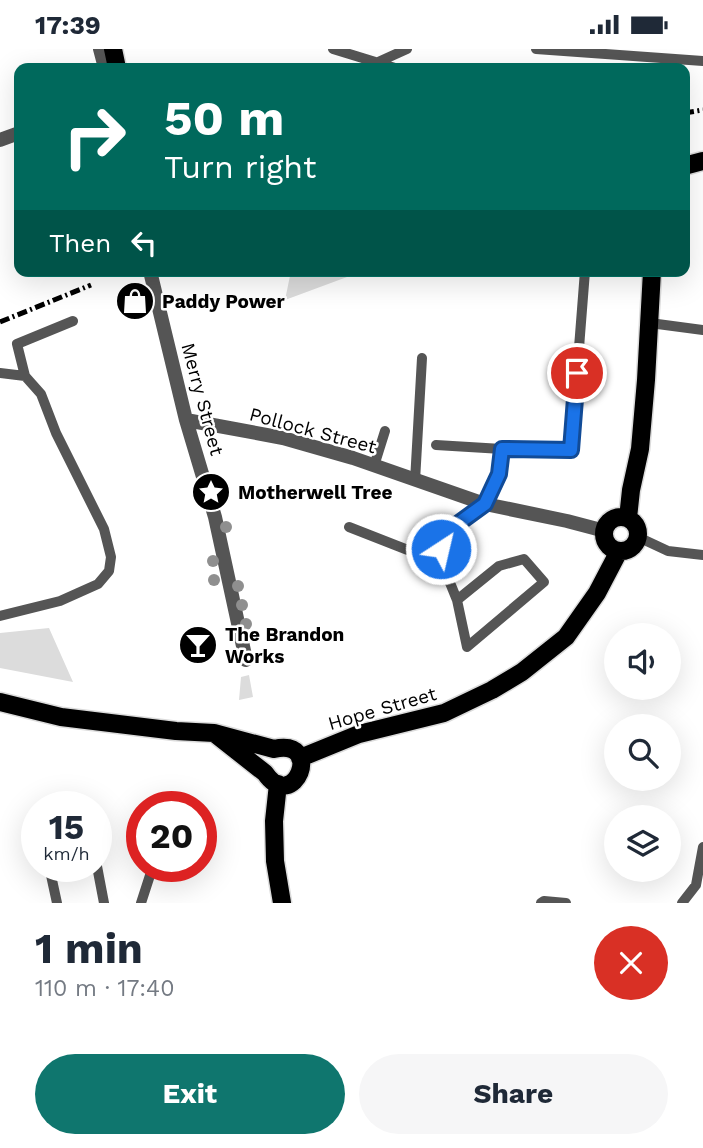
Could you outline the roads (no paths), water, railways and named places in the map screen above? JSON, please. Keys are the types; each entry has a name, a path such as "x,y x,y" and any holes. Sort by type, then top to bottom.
{"main road":[{"path":"628,518 640,449 652,277"},
{"path":"628,518 638,528 638,537 629,549 619,551 610,547 604,531 613,519 628,518"},
{"name":"Hope Street","path":"300,758 359,734 444,713 522,672 566,637 597,593 619,551"},
{"path":"0,702 61,717 214,733 275,749"},
{"path":"214,733 271,779 289,784 299,777 302,765 300,758 290,748 283,747 268,754 265,760 271,779 275,860 282,903"}],"street":[{"name":"Merry Street","path":"151,277 186,420 215,517 246,660"},
{"name":"Pollock Street","path":"186,420 283,438 353,458 485,504 604,531"}],"lane":[{"path":"333,49 376,63 407,49"},
{"path":"536,49 703,61"},
{"path":"436,445 571,450 585,277"},
{"path":"0,616 60,601 98,584 109,571 111,557 104,529 55,433 41,394 25,376 17,344 73,321"},
{"path":"650,324 703,330"},
{"path":"421,483 422,358"},
{"path":"0,373 25,376"},
{"path":"374,466 385,431"},
{"path":"457,600 499,566 524,559 544,582 467,647 457,600 444,568 441,549 452,528 485,504 499,474 502,449"},
{"path":"349,527 418,554 441,549"},
{"path":"638,537 667,551 703,555"},
{"path":"682,903 696,885 703,846"},
{"path":"52,882 57,903"},
{"path":"100,882 104,903"},
{"path":"141,903 148,882"},
{"path":"541,903 566,903"}],"railway":[{"path":"690,112 703,110"},
{"path":"0,322 91,285"}],"place":[{"name":"Paddy Power","path":"135,301"},
{"name":"Motherwell Tree","path":"211,492"},
{"name":"The Brandon Works","path":"198,645"}]}
